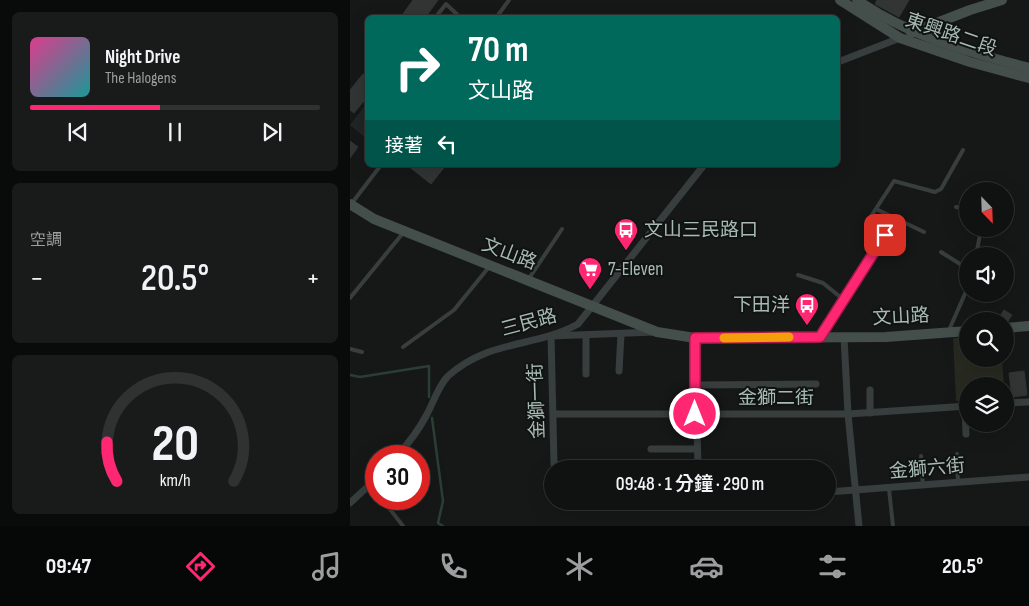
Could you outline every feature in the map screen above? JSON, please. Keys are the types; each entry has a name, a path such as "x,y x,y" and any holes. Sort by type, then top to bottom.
{"main road":[{"name":"東興路二段","path":"840,0 900,38 970,62 1029,78"},
{"name":"東興路二段","path":"857,0 913,33 958,49 1029,68"},
{"path":"900,38 970,10 1002,0"},
{"name":"文山路","path":"350,204 374,219 656,332 695,338 844,337 959,331"},
{"path":"1014,327 1029,326"}],"street":[{"path":"840,61 900,38"},
{"name":"三民路","path":"406,445 420,428 446,378 484,353 514,343 551,336 578,324 702,167"},
{"path":"1029,326 1029,333"},
{"name":"文山路","path":"551,336 656,332"},
{"path":"618,371 621,334"},
{"path":"586,335 586,374"},
{"name":"金獅一街","path":"551,336 554,460"},
{"path":"844,337 848,414 859,526"},
{"path":"695,338 695,414 698,460"},
{"path":"695,384 816,384"},
{"path":"870,390 870,413"},
{"path":"1014,403 1029,402"},
{"name":"金獅二街","path":"554,414 848,414 959,407"},
{"path":"651,449 697,448"},
{"name":"金獅六街","path":"836,492 1029,477"},
{"path":"350,503 365,490"}],"lane":[{"path":"498,15 509,0"},
{"path":"437,15 446,4 458,15"},
{"path":"820,337 885,235 866,224 894,181 935,192 941,189 963,150"},
{"path":"350,204 379,167"},
{"path":"876,209 924,232"},
{"path":"528,280 562,229"},
{"path":"350,298 405,231"},
{"path":"941,252 959,263"},
{"path":"403,347 454,310 490,266"},
{"path":"798,274 823,283 844,300"},
{"path":"948,332 961,302"},
{"path":"350,349 362,352"},
{"path":"957,454 958,483"},
{"path":"920,456 923,486"},
{"path":"889,488 893,526"},
{"path":"391,510 403,526"}],"shaded area":[{"path":"365,106 365,137 350,125"},
{"path":"953,338 959,338 959,367 1003,367 1003,377 959,377 959,401 956,401"}],"building":[{"path":"413,0 438,0 427,15 402,15"},
{"path":"877,0 909,0 899,17 875,4"},
{"path":"363,74 365,76 365,100 354,113 350,110 350,90"},
{"path":"350,141 358,147 350,158"},
{"path":"410,167 444,167 431,184"},
{"path":"1024,371 1027,395 1014,397 1014,377 1010,377 1009,373"}],"waterway":[{"path":"350,375 360,377 429,366 429,397"},
{"path":"432,418 443,501 438,523 443,526"}],"slow traffic":[{"path":"724,338 789,337"}],"place":[{"name":"文山三民路口","path":"626,251"},
{"name":"7-Eleven","path":"590,290"},
{"name":"下田洋","path":"807,326"}],"route":[{"path":"695,414 695,338 820,337 885,235"}]}
